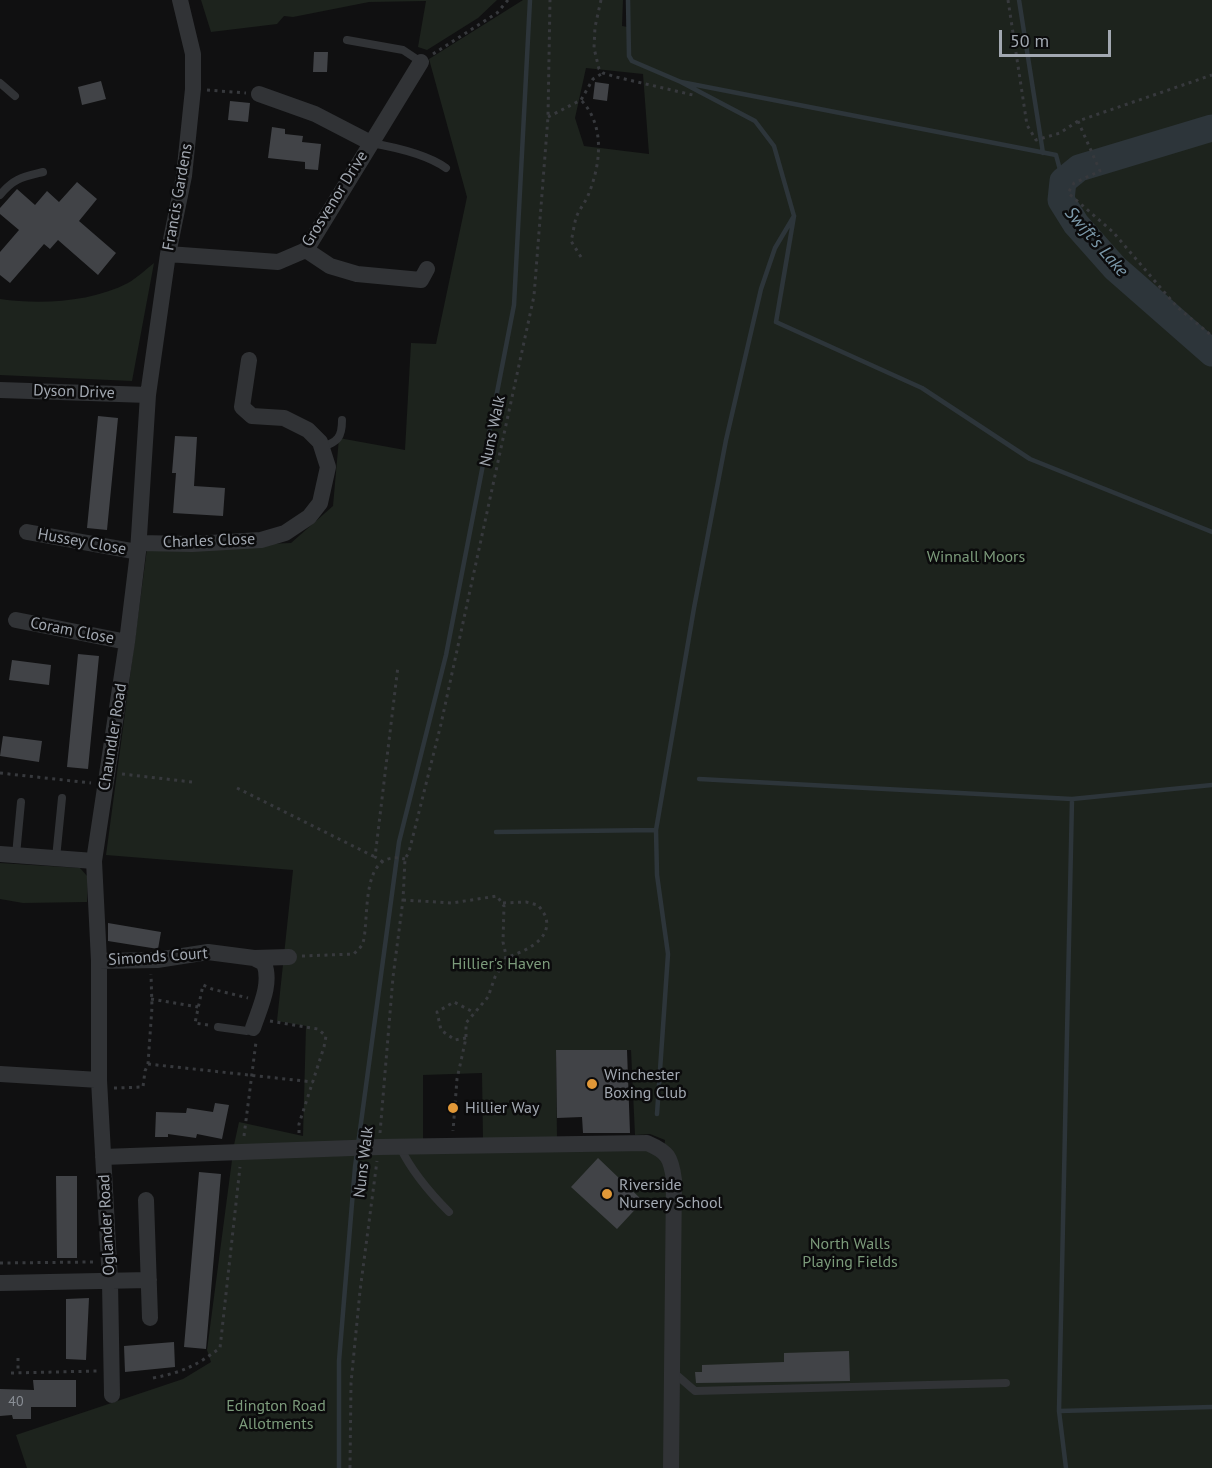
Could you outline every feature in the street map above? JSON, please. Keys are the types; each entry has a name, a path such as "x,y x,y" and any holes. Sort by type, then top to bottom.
{"street":[{"name":"Francis Gardens","path":"148,395 168,254 183,176 194,89 194,54 180,0"},
{"name":"Grosvenor Drive","path":"168,254 278,262 306,250 421,62"},
{"path":"259,94 315,114 371,142"},
{"path":"306,250 330,266 357,274 421,280 427,269"},
{"path":"249,360 242,407 252,416 284,418 308,430 322,447"},
{"name":"Dyson Drive","path":"0,390 148,395"},
{"name":"Chaundler Road","path":"99,1084 99,961 94,861 128,642 139,547 148,395"},
{"name":"Charles Close","path":"139,547 261,540 285,533 309,517 320,503 328,467 322,447"},
{"name":"Hussey Close","path":"27,532 139,547"},
{"name":"Coram Close","path":"16,620 128,642"},
{"path":"8,855 94,861"},
{"name":"Simonds Court","path":"99,961 150,960 207,952 254,958 290,957"},
{"path":"254,958 264,963 268,971 267,985 254,1023"},
{"path":"0,1074 99,1084"},
{"name":"Oglander Road","path":"99,1084 110,1282 112,1395"},
{"path":"103,1157 379,1147 647,1143 664,1150 672,1162 674,1180 671,1468"},
{"path":"146,1200 150,1318"},
{"path":"0,1283 149,1280"}],"lane":[{"path":"347,40 403,50 421,62"},
{"path":"0,83 15,96"},
{"path":"371,142 390,146 419,157 432,158 446,168"},
{"path":"0,195 6,187 19,178 43,172"},
{"path":"322,447 336,442 341,436 342,420"},
{"path":"56,858 63,798"},
{"path":"8,855 21,802"},
{"path":"218,1028 247,1031 254,1023"},
{"path":"400,1147 406,1161 428,1192 449,1212"},
{"path":"672,1371 695,1391 1006,1383"}],"path":[{"path":"421,62 497,13 508,0"},
{"name":"Nuns Walk","path":"350,1468 351,1383 360,1291 379,1147 405,859 409,852 441,724 534,296 548,117 550,0"},
{"path":"600,0 594,48 598,69 603,73 693,96"},
{"path":"1008,0 1027,125 1036,140 1059,133 1078,121 1212,75"},
{"path":"548,117 581,100 593,79 603,73"},
{"path":"194,89 259,94"},
{"path":"580,257 572,241 576,217 588,196 597,172 599,144 595,119 581,100"},
{"path":"1078,121 1100,171 1074,183 1068,193 1113,232 1177,307 1212,336"},
{"path":"375,857 398,666"},
{"path":"0,772 100,784"},
{"path":"121,773 192,782"},
{"path":"237,789 385,861"},
{"path":"290,957 354,954 362,946 370,878 376,867 385,861 405,859"},
{"path":"403,900 452,903 497,896 504,906 503,942 506,958 495,977 488,997 466,1023 466,1038 457,1079 452,1146"},
{"path":"502,903 526,902 538,905 546,917 546,929 537,943 522,953 506,958"},
{"path":"99,1084 143,1087 144,1071 148,1064 150,960"},
{"path":"218,1028 195,1023 203,985 262,1001"},
{"path":"151,999 198,1006"},
{"path":"466,1038 454,1040 441,1030 437,1012 454,1002 475,1013"},
{"path":"244,1137 256,1038 254,1023 318,1029 326,1036 299,1124 298,1150"},
{"path":"148,1064 313,1082"},
{"path":"153,1378 179,1373 204,1360 220,1347 241,1164 248,1164"},
{"path":"0,1263 94,1262 93,1250"},
{"path":"18,1358 18,1373"},
{"path":"11,1373 112,1371"}],"green space":[{"path":"201,0 497,0 478,18 427,50 418,47 426,1 369,2 293,17 284,16 277,24 211,32"},
{"path":"523,0 623,0 622,26 628,27 628,0 1212,0 1212,1468 27,1468 16,1435 183,1379 211,1362 207,1350 239,1122 303,1136 306,1026 277,1021 293,870 106,855 147,549 291,543 333,506 339,438 405,450 411,343 436,344 467,197 429,59","holes":["586,68 643,74 649,154 584,146 575,118","556,1050 631,1050 635,1135 650,1134 665,1140 664,1150 423,1142 423,1075 482,1073 483,1140 557,1140"]},
{"path":"154,263 132,381 0,375 0,299 49,302 82,298 128,283"},
{"path":"0,863 80,868 88,877 87,902 23,903 0,899"}],"building":[{"path":"314,52 328,52 327,72 313,72"},
{"path":"101,81 106,99 82,105 78,87"},
{"path":"595,82 609,84 607,101 593,99"},
{"path":"230,101 250,103 248,122 228,120"},
{"path":"272,127 285,129 285,134 303,136 302,142 321,144 318,170 305,169 305,162 268,158"},
{"path":"77,182 97,199 79,221 116,253 98,275 58,240 50,249 44,244 10,283 0,275 0,252 19,230 0,214 0,208 17,189 35,205 47,191 59,202"},
{"path":"98,416 118,418 107,530 87,528"},
{"path":"175,436 197,437 194,486 225,488 223,516 173,513 176,473 172,473"},
{"path":"78,654 99,656 88,769 67,767"},
{"path":"12,660 51,665 49,685 9,680"},
{"path":"3,736 42,741 39,762 0,756"},
{"path":"108,923 161,932 158,949 108,941"},
{"name":"Winchester Boxing Club","path":"556,1050 627,1050 630,1133 583,1133 582,1117 557,1118"},
{"path":"215,1103 229,1105 222,1139 197,1134 196,1138 168,1134 168,1137 155,1137 156,1112 186,1113 187,1108 213,1112"},
{"name":"Riverside Nursery School","path":"598,1158 643,1201 617,1229 571,1187"},
{"path":"199,1172 221,1174 206,1349 184,1347"},
{"path":"56,1176 77,1176 77,1258 57,1258"},
{"path":"89,1298 86,1360 66,1359 66,1299"},
{"path":"174,1342 175,1367 125,1372 124,1346"},
{"path":"849,1351 850,1381 696,1383 695,1372 702,1372 702,1365 784,1362 784,1353"},
{"path":"33,1380 76,1380 76,1407 31,1407 31,1419 13,1419 12,1415 0,1416 0,1389 34,1390"}],"waterway":[{"path":"339,1468 339,1361 355,1167 399,842 446,655 514,305 530,0"},
{"path":"628,0 629,56 632,61 681,82 1056,155 1063,181"},
{"path":"1019,0 1043,153"},
{"path":"681,82 755,121 774,146 794,216 776,322 922,388 1030,459 1212,532"},
{"name":"Swift's Lake","path":"1212,128 1079,168 1063,181 1061,200 1076,224 1115,268 1212,353"},
{"path":"657,1114 668,954 657,875 656,830 694,608 726,440 761,289 775,248 794,216"},
{"path":"699,779 1072,799 1059,1411 1066,1468"},
{"path":"1072,799 1212,785"},
{"path":"496,832 656,830"},
{"path":"1059,1411 1212,1407"}],"place":[{"name":"Winchester Boxing Club","path":"592,1084"},
{"name":"Hillier Way","path":"453,1108"},
{"name":"Riverside Nursery School","path":"607,1194"}],"park label":[{"name":"Winnall Moors","path":"976,557"},
{"name":"Hillier's Haven","path":"501,964"},
{"name":"North Walls Playing Fields","path":"850,1253"},
{"name":"Edington Road Allotments","path":"276,1415"}]}
